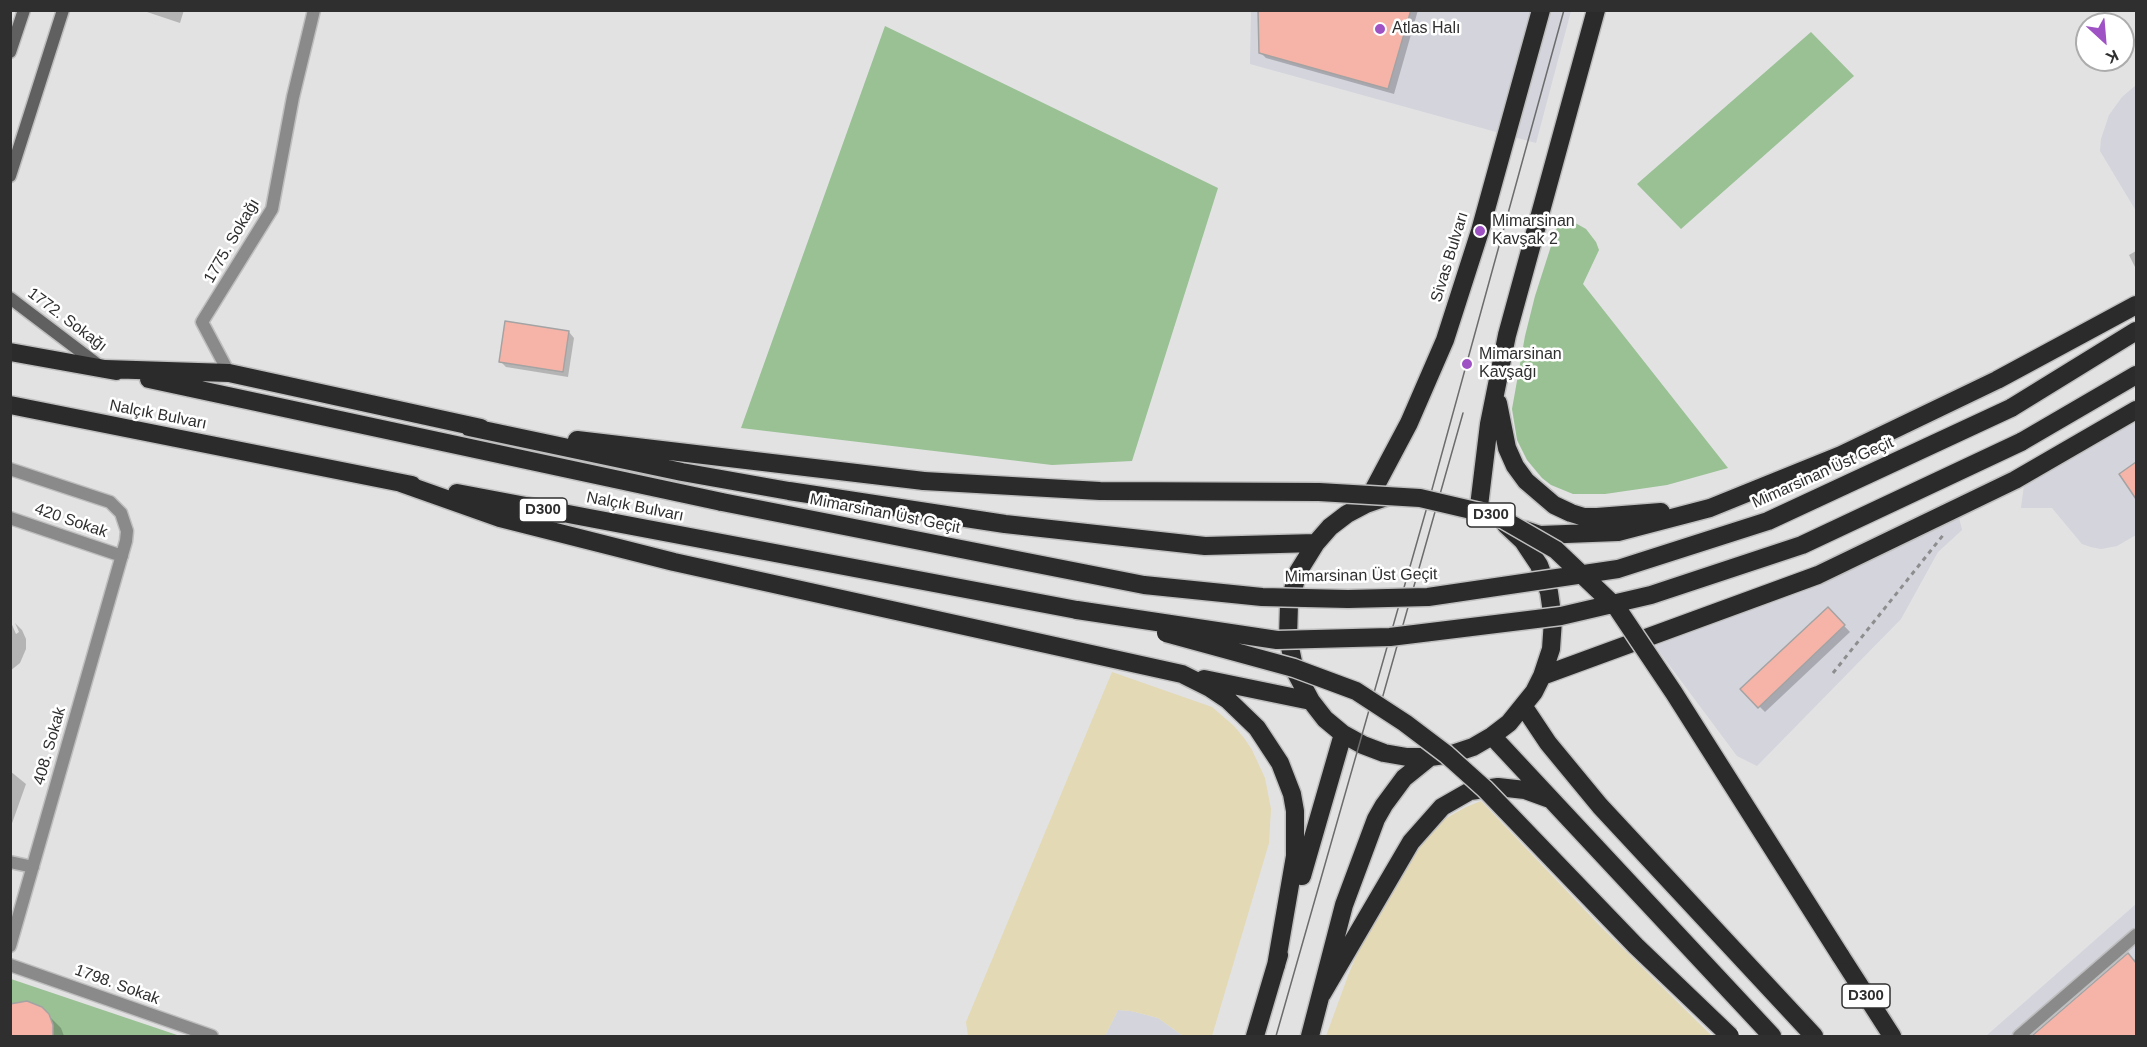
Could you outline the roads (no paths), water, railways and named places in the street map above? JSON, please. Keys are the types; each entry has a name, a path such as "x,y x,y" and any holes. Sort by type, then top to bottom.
{"highway":[{"name":"Sivas Bulvarı","path":"1366,504 1409,423 1445,340 1480,231 1541,10"},
{"path":"1479,506 1489,424 1507,335 1596,10"},
{"path":"1503,521 1523,541 1539,565 1549,592 1551,649 1542,676 1524,707 1492,736 1473,747 1452,754 1407,757 1384,753 1343,734 1325,719 1311,701 1295,671 1287,638 1288,604 1298,572 1316,543 1339,521 1366,504 1386,497 1425,492 1453,496 1479,506 1503,521 1540,535 1618,532 1710,508 1841,454 1997,380 2136,305"},
{"name":"Mimarsinan Üst Geçit","path":"722,502 1144,585 1262,597 1348,599 1428,597 1618,569 1758,524 2011,408 2136,331"},
{"name":"Nalçık Bulvarı","path":"10,352 105,369 722,502"},
{"path":"105,369 229,373 469,427 714,478 886,507 1005,524 1205,546 1316,543"},
{"path":"1077,610 1277,640 1390,637 1561,616 1651,595 1802,545 2021,442 2136,375"},
{"path":"1497,380 1501,426 1510,458 1520,475 1554,505 1571,513 1597,517 1710,508"},
{"name":"Nalçık Bulvarı","path":"10,405 401,483 1077,610"},
{"path":"1542,676 1818,575 2015,480 2136,410"},
{"name":"D300","path":"469,427 924,481 1100,490 1364,494 1420,498 1497,516 1556,550 1617,608 1892,1036"},
{"path":"401,483 500,518 662,559 1311,701"},
{"name":"D300","path":"1077,610 1294,668 1356,691 1405,723 1446,754 1485,789 1636,946 1730,1036"},
{"path":"1182,674 1210,688 1243,713 1270,745 1287,778 1294,811 1295,856 1276,966"},
{"path":"1524,707 1555,752 1600,806 1814,1036"},
{"path":"1255,1036 1343,734"},
{"path":"1492,736 1772,1036"},
{"path":"1310,1036 1344,905 1376,819 1404,778 1430,757"},
{"path":"1322,994 1411,842 1442,807 1470,791 1497,787 1525,790 1551,800"}],"street":[{"path":"10,51 24,10"},
{"path":"10,176 63,10"},
{"name":"1775. Sokağı","path":"229,373 202,322 272,209 293,97 314,10"},
{"name":"1772. Sokağı","path":"10,298 105,369"},
{"name":"408. Sokak","path":"10,469 110,502 121,513 125,522 126,541 10,946"},
{"name":"420 Sokak","path":"10,518 122,556"},
{"path":"10,862 33,867"},
{"path":"2019,1036 2136,935"},
{"name":"1798. Sokak","path":"10,965 212,1036"}],"tram line":[{"path":"1276,1036 1431,493 1564,10"},
{"path":"1382,699 1463,413"}],"place":[{"name":"Atlas Halı","path":"1380,29"},
{"name":"Mimarsinan Kavşak 2","path":"1480,231"},
{"name":"Mimarsinan Kavşağı","path":"1467,364"}]}
